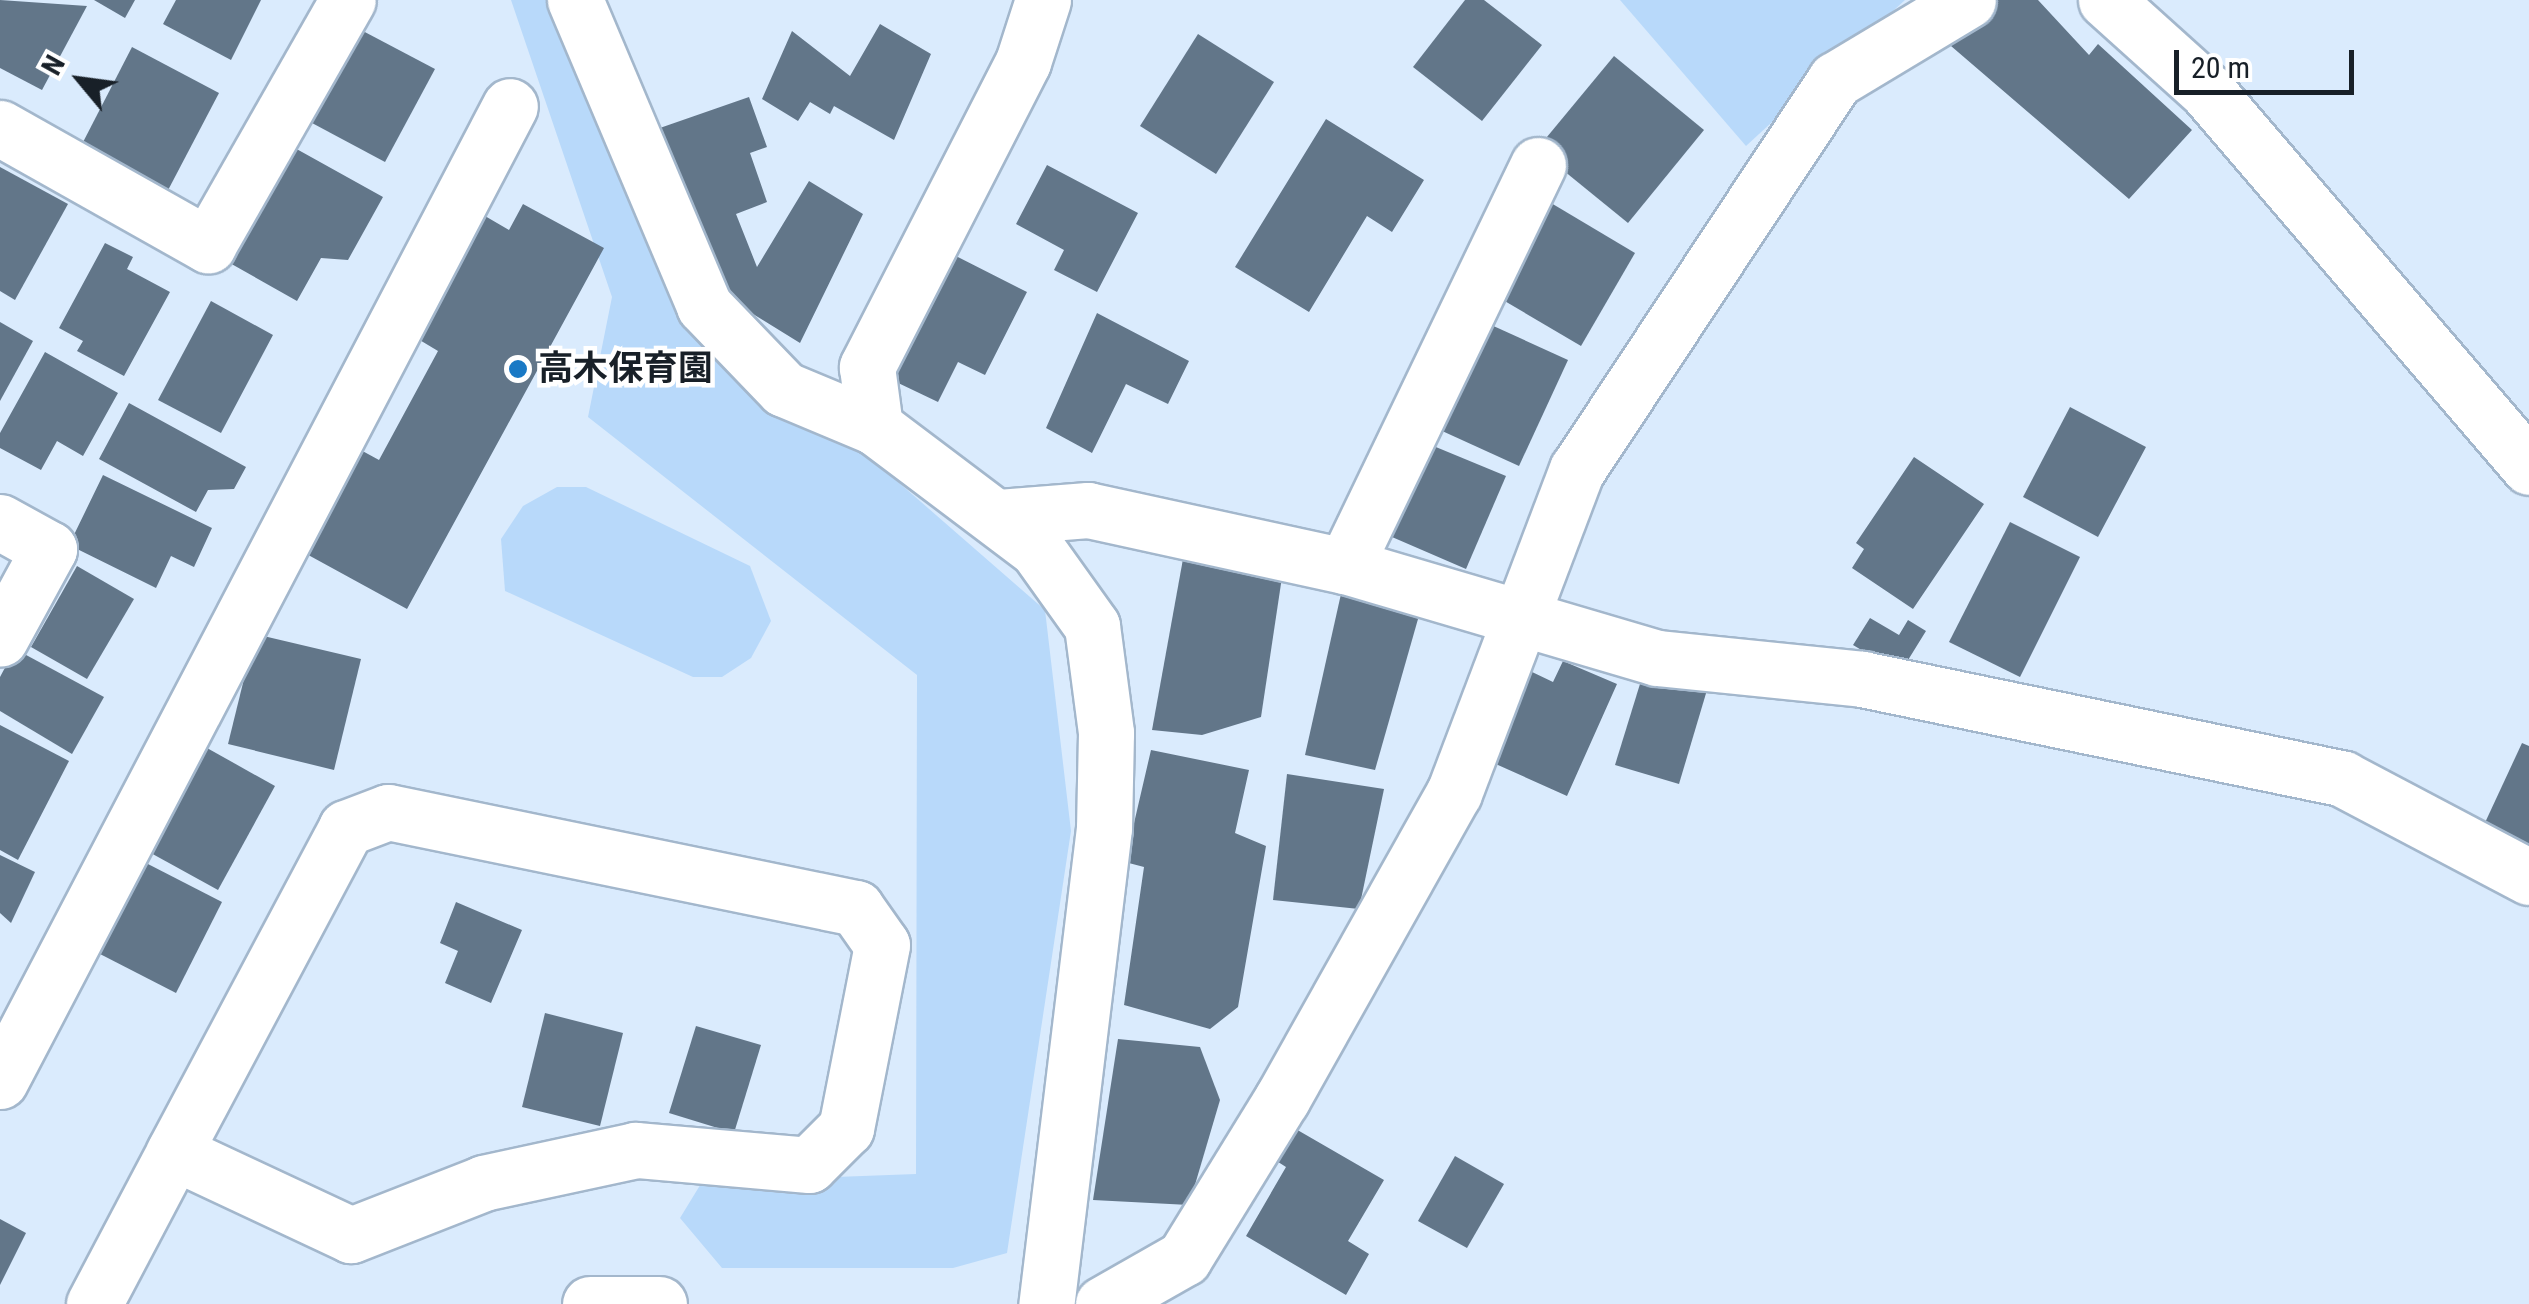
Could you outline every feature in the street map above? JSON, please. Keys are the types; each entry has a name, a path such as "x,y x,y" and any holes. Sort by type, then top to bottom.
{"street":[{"path":"0,128 208,246 348,0"},
{"path":"576,0 704,306 784,389 874,428 999,516 1037,550 1092,626 1106,733 1104,828 1046,1304"},
{"path":"874,428 867,367 1023,62 1042,0"},
{"path":"1103,1304 1184,1258 1272,1115 1454,793 1524,622 1577,470 1834,80 1968,0"},
{"path":"2106,0 2207,92 2529,467"},
{"path":"0,1082 510,106"},
{"path":"1345,566 1538,165"},
{"path":"999,516 1088,510 1345,566 1656,658 1862,679 2344,778 2529,877"},
{"path":"0,522 49,549 0,639"},
{"path":"94,1304 174,1152 346,828 388,812 856,908 882,945 846,1128 809,1165 636,1150 484,1182 352,1234 174,1152"},
{"path":"590,1304 659,1304"}],"shaded area":[{"path":"511,0 555,0 711,343 874,461 1045,610 1071,831 1007,1253 953,1268 722,1268 680,1218 702,1182 916,1174 917,675 588,417 612,297"},
{"path":"1620,0 1905,0 1746,146"},
{"path":"557,487 586,487 750,566 771,621 751,658 722,677 693,677 505,591 501,539 523,506"}],"building":[{"path":"0,0 87,6 42,90 0,68"},
{"path":"94,0 135,0 125,18"},
{"path":"176,0 261,0 231,60 163,24"},
{"path":"1465,0 1484,0 1542,45 1482,121 1413,67"},
{"path":"1992,0 2038,0 2089,55 2098,44 2192,130 2129,199 1951,46"},
{"path":"880,24 931,54 894,140 834,106 830,114 810,102 798,121 762,99 792,31 850,76"},
{"path":"361,30 435,69 385,162 312,123"},
{"path":"1198,34 1274,82 1216,174 1140,126"},
{"path":"132,47 219,93 166,194 80,148"},
{"path":"1614,56 1704,130 1628,223 1537,149"},
{"path":"749,97 767,147 750,153 767,202 736,214 757,267 809,181 863,214 800,343 722,295 657,129"},
{"path":"1326,119 1424,180 1392,232 1367,216 1309,312 1235,267"},
{"path":"293,147 383,197 348,260 321,258 297,301 228,262"},
{"path":"1047,165 1138,213 1097,292 1054,270 1064,250 1016,224"},
{"path":"0,167 68,204 15,300 0,291"},
{"path":"1546,200 1635,253 1581,346 1491,293"},
{"path":"523,204 604,248 407,609 290,545 346,442 379,460 438,351 418,339 485,216 509,230"},
{"path":"105,243 133,257 127,269 170,292 124,376 77,351 83,341 59,328"},
{"path":"950,253 1027,292 985,375 958,362 938,402 894,381"},
{"path":"211,301 273,335 221,433 158,400"},
{"path":"1097,313 1189,361 1168,404 1126,384 1092,453 1046,428"},
{"path":"1478,319 1568,360 1519,466 1429,425"},
{"path":"0,322 33,341 0,401"},
{"path":"45,352 118,393 83,456 57,441 41,470 0,448 0,433"},
{"path":"129,403 246,467 234,489 208,490 196,512 99,459"},
{"path":"2070,407 2146,447 2098,537 2023,497"},
{"path":"1431,445 1506,476 1466,569 1392,537"},
{"path":"1914,457 1984,504 1913,609 1852,568 1864,549 1856,543"},
{"path":"103,475 212,528 194,567 171,556 156,588 69,545"},
{"path":"2010,522 2080,557 2020,677 1949,642"},
{"path":"1183,559 1282,577 1261,717 1202,735 1152,730"},
{"path":"77,566 134,599 87,679 31,647"},
{"path":"1343,585 1420,612 1375,770 1305,755"},
{"path":"1870,618 1899,635 1908,620 1926,631 1900,673 1853,645"},
{"path":"255,634 361,659 334,770 228,744"},
{"path":"15,649 104,697 72,754 0,711 0,677"},
{"path":"1563,661 1617,684 1567,796 1489,761 1530,671 1553,682"},
{"path":"1644,671 1707,690 1679,784 1615,765"},
{"path":"0,725 69,761 18,860 0,850"},
{"path":"2522,743 2529,746 2529,848 2483,827"},
{"path":"207,748 275,786 218,890 149,852"},
{"path":"1151,750 1249,770 1235,833 1266,846 1238,1007 1210,1029 1124,1005 1144,867 1125,862"},
{"path":"1287,774 1384,789 1359,909 1273,900"},
{"path":"0,855 35,872 11,923 0,913"},
{"path":"146,863 222,902 176,993 100,954"},
{"path":"456,902 522,930 491,1003 445,983 458,951 440,943"},
{"path":"545,1013 623,1033 600,1126 522,1107"},
{"path":"696,1026 761,1045 734,1133 669,1113"},
{"path":"1118,1039 1200,1047 1220,1100 1189,1205 1093,1200"},
{"path":"1294,1128 1384,1180 1348,1241 1369,1254 1346,1295 1246,1236 1286,1167 1275,1160"},
{"path":"1455,1156 1504,1184 1467,1248 1418,1221"},
{"path":"0,1219 26,1233 0,1285"}],"place":[{"name":"高木保育園","path":"518,369"}]}
